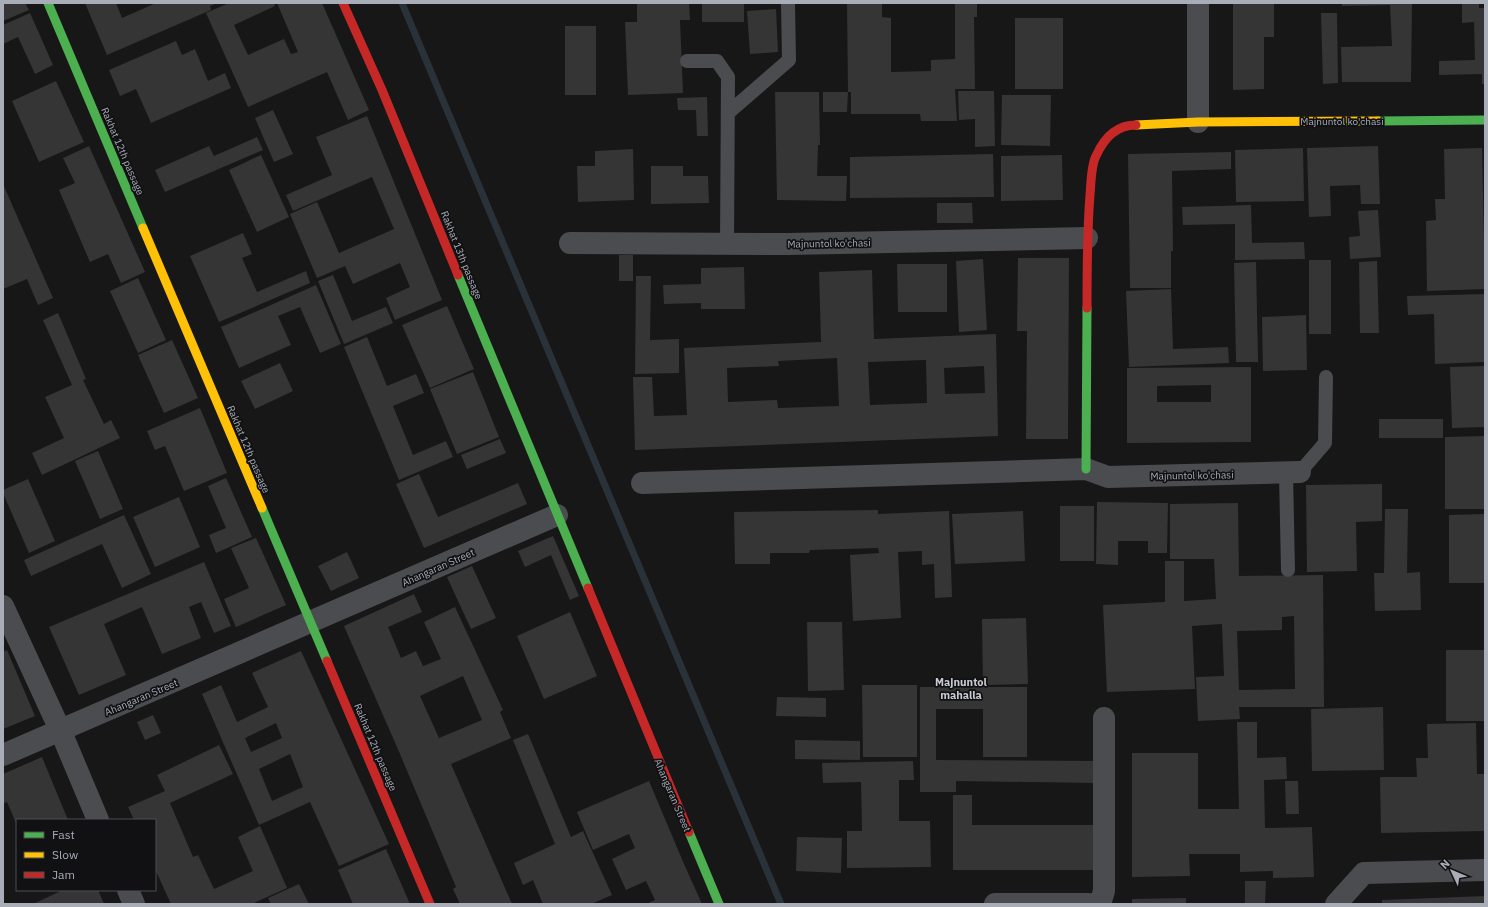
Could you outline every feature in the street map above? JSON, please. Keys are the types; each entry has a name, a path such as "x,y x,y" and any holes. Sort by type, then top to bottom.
{"street":[{"name":"Rakhat 12th passage","path":"48,3 430,904"},
{"name":"Rakhat 13th passage","path":"343,3 382,90 557,516"},
{"path":"1198,3 1198,122"},
{"name":"Majnuntol ko'chasi","path":"1086,469 1087,238 1091,183 1095,157 1109,135 1127,125 1198,122 1485,120"},
{"name":"Majnuntol ko'chasi","path":"570,243 727,244 987,241 1087,238"},
{"name":"Majnuntol ko'chasi","path":"642,483 1086,469 1108,477 1293,473"},
{"name":"Ahangaran Street","path":"3,755 61,732 557,516 719,904"},
{"path":"3,606 61,732 98,819"},
{"path":"1100,904 1104,891 1104,718"},
{"path":"1336,904 1364,873 1485,870"},
{"path":"128,891 134,904"},
{"path":"995,904 1089,904"}],"lane":[{"path":"728,113 789,60 788,3"},
{"path":"687,61 717,61 728,77 727,244"},
{"path":"1288,570 1293,473 1326,443 1326,377"}],"building":[{"path":"3,3 25,3 29,10 3,21"},
{"path":"85,3 116,3 122,18 156,3 218,3 210,6 211,10 107,55"},
{"path":"229,3 274,3 275,6 234,25 248,55 284,39 291,54 298,52 277,3 322,3 369,110 348,120 327,72 248,107 206,13"},
{"path":"637,3 689,3 690,20 680,20 683,93 628,95 625,22 637,22"},
{"path":"702,3 744,3 744,22 702,22"},
{"path":"847,3 882,3 882,17 891,18 891,72 931,71 931,60 955,59 955,3 977,3 977,17 974,17 975,89 955,89 957,121 921,121 920,114 851,114 851,92 848,92"},
{"path":"1233,3 1274,3 1274,37 1264,37 1264,89 1233,90"},
{"path":"1342,3 1412,3 1411,82 1342,82 1341,47 1392,46 1390,5 1342,6"},
{"path":"1462,3 1479,3 1479,8 1485,8 1485,84 1482,84 1482,74 1439,75 1439,61 1475,60 1474,22 1462,23"},
{"path":"776,9 778,52 750,54 747,11"},
{"path":"30,13 53,65 35,74 18,37 3,44 3,25"},
{"path":"1321,13 1337,13 1338,83 1323,84"},
{"path":"1015,18 1063,18 1063,89 1015,89"},
{"path":"565,26 596,26 596,95 565,95"},
{"path":"176,41 182,55 195,49 208,81 225,73 231,88 151,123 136,89 120,96 109,70"},
{"path":"56,81 84,142 39,162 12,101"},
{"path":"958,91 994,91 995,146 975,147 975,119 959,120"},
{"path":"775,92 819,92 820,145 818,145 817,176 847,176 846,201 777,200"},
{"path":"823,92 848,92 847,112 823,112"},
{"path":"1002,95 1051,95 1050,146 1001,145"},
{"path":"707,97 708,136 697,136 696,110 678,110 677,98"},
{"path":"273,110 293,154 274,162 255,118"},
{"path":"367,116 442,300 395,320 386,298 410,287 400,263 353,284 345,266 317,278 290,214 317,202 339,253 394,229 372,177 293,211 286,195 332,175 316,137"},
{"path":"257,137 263,150 165,192 155,170 209,146 214,156"},
{"path":"89,146 145,272 121,283 108,254 90,262 59,190 75,183 63,158"},
{"path":"1378,146 1380,204 1361,204 1360,185 1330,186 1331,216 1309,217 1307,148"},
{"path":"1303,148 1304,201 1236,202 1235,150"},
{"path":"1482,148 1485,289 1427,291 1426,221 1436,220 1435,199 1445,199 1444,149"},
{"path":"633,149 634,200 578,202 577,166 595,166 595,151"},
{"path":"1231,152 1231,169 1172,171 1173,251 1171,251 1171,288 1130,288 1128,154"},
{"path":"993,154 994,197 850,198 850,157"},
{"path":"261,155 289,217 257,232 229,170"},
{"path":"1062,155 1063,200 1001,201 1001,156"},
{"path":"651,166 683,166 683,176 708,176 709,203 651,204"},
{"path":"3,184 53,298 38,305 27,279 3,289"},
{"path":"937,203 972,203 973,223 937,223"},
{"path":"1251,205 1252,243 1304,242 1305,259 1235,260 1235,224 1183,225 1182,207"},
{"path":"1378,210 1381,257 1350,259 1349,237 1360,236 1358,211"},
{"path":"243,233 252,254 242,258 257,292 306,271 310,283 219,322 190,256"},
{"path":"619,255 633,255 633,281 619,281"},
{"path":"1018,258 1069,258 1068,439 1026,439 1027,331 1017,331"},
{"path":"983,259 987,330 959,332 956,261"},
{"path":"1309,260 1331,260 1331,334 1309,334"},
{"path":"1377,261 1379,333 1360,333 1359,262"},
{"path":"1256,262 1258,362 1236,362 1234,263"},
{"path":"897,264 947,264 947,312 898,312"},
{"path":"744,267 745,309 701,309 701,303 664,304 663,285 701,284 701,268"},
{"path":"872,270 874,339 996,334 998,436 635,450 633,377 652,377 654,416 687,415 684,348 821,342 819,272","holes":["837,358 839,406 778,408 777,400 728,402 727,368 779,366 778,361","926,360 927,403 870,405 868,362","984,366 985,393 945,394 944,368"]},
{"path":"333,275 352,321 386,307 393,323 344,344 318,281"},
{"path":"636,276 651,276 650,340 679,339 679,373 635,374"},
{"path":"138,278 166,340 138,353 110,291"},
{"path":"316,285 341,344 320,353 300,307 278,316 291,345 239,368 221,327"},
{"path":"1171,289 1173,349 1228,347 1229,363 1129,367 1126,291"},
{"path":"1485,294 1485,362 1435,364 1434,314 1408,315 1407,296"},
{"path":"447,306 474,369 430,388 402,325"},
{"path":"58,313 86,379 83,380 104,424 111,420 120,438 42,475 32,453 64,438 45,397 72,385 43,320"},
{"path":"1306,315 1307,370 1263,371 1262,317"},
{"path":"367,337 387,386 416,374 424,393 393,406 413,455 446,441 453,457 399,480 344,347"},
{"path":"172,340 198,398 164,413 138,355"},
{"path":"280,363 293,391 255,409 241,381"},
{"path":"1484,366 1485,427 1452,428 1450,367"},
{"path":"1251,367 1251,442 1127,443 1127,368","holes":["1211,385 1211,402 1157,402 1157,386"]},
{"path":"473,372 499,437 457,454 430,389"},
{"path":"200,408 227,473 184,491 165,446 155,450 147,431"},
{"path":"1379,419 1443,419 1443,438 1379,438"},
{"path":"1485,436 1485,509 1445,509 1445,437"},
{"path":"500,439 506,453 467,469 461,455"},
{"path":"98,451 123,509 100,519 75,461"},
{"path":"419,474 438,517 518,483 527,504 424,548 396,484"},
{"path":"226,478 252,537 216,553 209,535 226,528 208,486"},
{"path":"28,479 55,541 29,553 3,493 3,490"},
{"path":"1382,484 1382,521 1356,522 1357,571 1307,572 1306,485"},
{"path":"179,497 200,547 155,567 133,517"},
{"path":"1097,502 1168,503 1167,553 1148,553 1148,541 1118,541 1118,565 1096,564"},
{"path":"1238,503 1239,576 1323,575 1324,707 1239,707 1240,719 1198,721 1196,677 1224,676 1222,624 1192,626 1195,689 1107,692 1103,605 1165,602 1165,561 1184,561 1184,601 1216,599 1214,559 1170,559 1170,504","holes":["1294,616 1295,689 1239,690 1237,631 1282,630 1282,617"]},
{"path":"1060,506 1094,506 1094,561 1060,561"},
{"path":"1385,509 1408,509 1407,573 1420,572 1421,610 1375,611 1374,573 1384,573"},
{"path":"878,510 878,514 949,511 952,597 935,598 934,564 922,565 922,551 898,552 901,618 853,621 850,555 879,553 878,548 810,550 809,553 770,553 770,564 735,564 734,512"},
{"path":"1023,511 1025,561 955,564 952,514"},
{"path":"1485,514 1485,583 1449,583 1449,515"},
{"path":"124,515 151,574 122,588 102,544 31,576 24,560"},
{"path":"553,536 579,596 570,600 551,555 525,567 518,551"},
{"path":"256,538 286,605 236,627 224,599 249,588 231,548"},
{"path":"347,552 359,578 331,591 318,566"},
{"path":"204,562 231,626 214,633 201,602 189,607 201,638 162,654 142,607 104,624 126,675 79,695 49,627"},
{"path":"472,566 496,618 471,629 447,577"},
{"path":"414,594 422,612 388,627 401,658 416,651 423,666 441,659 424,622 455,607 503,710 500,712 511,738 451,764 512,904 460,904 453,889 456,887 344,626","holes":["463,676 482,720 439,738 420,696"]},
{"path":"570,612 597,676 544,699 517,636"},
{"path":"1026,618 1028,684 983,685 982,619"},
{"path":"807,622 842,622 844,690 808,691"},
{"path":"7,650 35,716 3,729 3,652"},
{"path":"1446,650 1485,650 1485,721 1446,721"},
{"path":"301,651 389,844 339,866 310,802 259,825 202,694 221,685 237,722 268,707 252,673","holes":["276,723 282,738 251,752 245,738","290,754 303,787 272,801 259,769"]},
{"path":"862,685 917,685 917,757 863,757"},
{"path":"920,687 1027,687 1027,757 983,757 983,709 936,709 936,760 1097,761 1097,783 956,781 956,792 920,792"},
{"path":"777,697 826,698 826,717 776,716"},
{"path":"1383,707 1384,770 1312,771 1311,709"},
{"path":"153,715 161,733 145,740 137,722"},
{"path":"1237,722 1257,722 1257,758 1286,757 1287,779 1264,780 1265,828 1312,827 1314,877 1273,878 1273,871 1240,872 1240,854 1189,854 1190,876 1132,877 1132,753 1198,753 1198,809 1239,809"},
{"path":"1476,723 1477,774 1485,774 1485,831 1381,833 1380,777 1417,777 1416,758 1428,758 1427,724"},
{"path":"528,734 571,837 583,831 612,895 591,904 543,904 533,880 523,885 514,863 555,844 513,740"},
{"path":"795,740 860,741 860,760 795,759"},
{"path":"219,745 233,774 170,803 193,857 198,855 214,889 253,871 238,837 260,826 287,888 252,904 171,904 156,871 156,819 134,819 128,807 165,791 157,775"},
{"path":"42,757 68,819 16,819 16,823 7,802 3,804 3,774"},
{"path":"913,761 914,780 899,780 899,821 930,821 931,867 847,868 847,831 862,831 861,782 823,783 822,763"},
{"path":"649,781 702,904 646,904 655,900 646,881 626,890 612,859 635,848 629,834 593,850 577,812"},
{"path":"1285,781 1298,781 1299,814 1286,814"},
{"path":"953,795 972,795 972,825 1096,825 1095,870 953,870"},
{"path":"797,837 842,838 841,873 796,871"},
{"path":"386,849 410,904 353,904 338,870"},
{"path":"1245,881 1266,881 1265,904 1245,904"},
{"path":"299,884 309,904 271,904 268,898"},
{"path":"61,891 98,891 104,904 33,904"},
{"path":"1485,896 1485,904 1382,904 1382,900"},
{"path":"1186,898 1186,904 1132,904 1132,899"}],"waterway":[{"path":"402,3 781,904"}],"traffic: fast":[{"path":"48,3 143,228"},
{"path":"1378,121 1485,120"},
{"path":"458,275 588,588"},
{"path":"1086,469 1087,308"},
{"path":"262,508 327,661"},
{"path":"689,832 719,904"}],"traffic: slow":[{"path":"1136,125 1198,122 1378,121"},
{"path":"143,228 262,508"}],"traffic: jam":[{"path":"343,3 382,90 458,275"},
{"path":"1087,308 1088,223 1094,160 1107,138 1122,127 1136,125"},
{"path":"588,588 689,832"},
{"path":"327,661 430,904"}],"district":[{"name":"Majnuntol mahalla","path":"961,688"}]}
